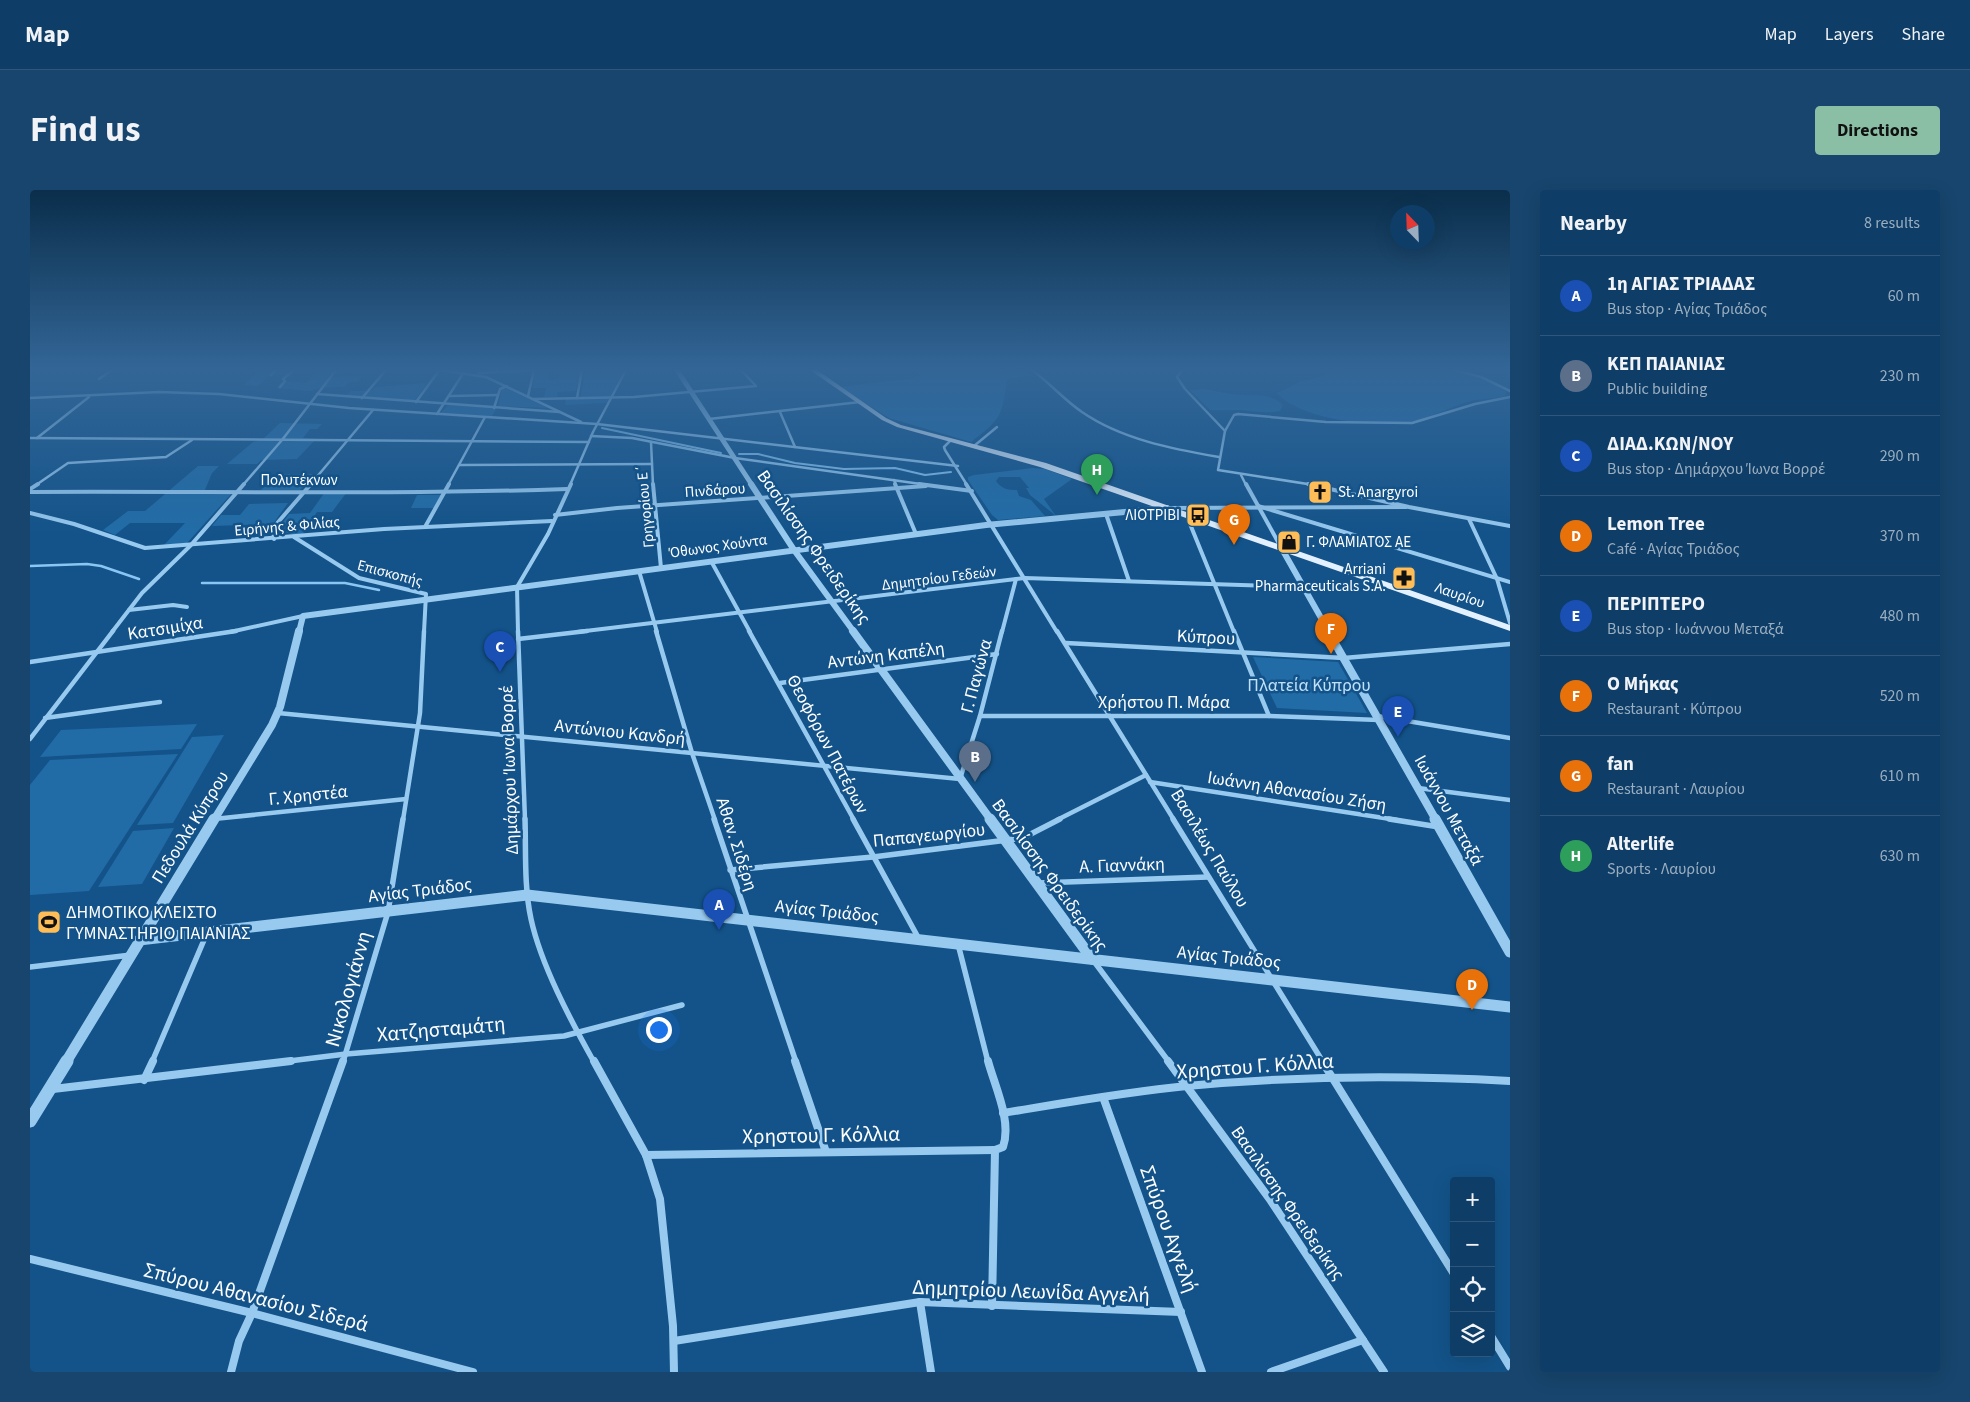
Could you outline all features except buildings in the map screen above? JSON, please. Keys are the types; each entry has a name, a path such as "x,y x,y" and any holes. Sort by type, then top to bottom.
{"main road":[{"name":"Λαυρίου","path":"897,425 1043,465 1510,628"}],"street":[{"path":"36,438 52,425"},
{"path":"30,739 95,652 148,586 191,545 293,425"},
{"path":"274,539 273,528 361,425"},
{"path":"425,527 481,425"},
{"path":"517,587 542,548 552,521 596,425"},
{"path":"607,425 958,466"},
{"name":"Βασιλίσσης Φρειδερίκης","path":"713,425 794,550 1271,1201 1384,1372"},
{"path":"786,425 795,447"},
{"path":"1108,425 1168,447 1219,457"},
{"path":"1219,425 1225,431"},
{"path":"1228,425 1225,431 1224,444 1219,457 1218,470 1241,475 1297,481 1409,507 1510,526"},
{"path":"974,446 997,427"},
{"path":"591,436 632,438 735,458 972,491"},
{"path":"30,438 588,442"},
{"path":"30,491 68,463 166,457 192,439"},
{"name":"Βασιλέως Παύλου","path":"951,440 944,447 958,466 1271,980 1334,1077 1450,1267"},
{"name":"Γρηγορίου Ε΄","path":"651,442 654,505 661,568"},
{"path":"459,465 652,464"},
{"name":"Ιωάννου Μεταξά","path":"1241,475 1510,952"},
{"path":"894,480 916,534"},
{"name":"Πινδάρου","path":"555,515 654,505 761,499 936,485"},
{"name":"Πολυτέκνων","path":"30,491 414,491 444,494 567,489"},
{"path":"1258,506 1510,582"},
{"path":"1167,508 1258,506 1395,509 1409,507"},
{"name":"Όθωνος Χούντα","path":"303,616 993,524 1167,508"},
{"name":"Ειρήνης & Φιλίας","path":"30,513 74,524 145,548 425,527 552,521"},
{"path":"1106,514 1129,581"},
{"path":"1191,517 1188,519 1269,716"},
{"path":"1469,519 1497,579 1510,623"},
{"name":"Επισκοπής","path":"294,537 348,574 383,585 419,591 426,594 427,599"},
{"name":"Θεοφόρων Πατέρων","path":"711,561 920,939"},
{"name":"Αθαν. Σιδέρη","path":"639,571 692,753 746,920 826,1152"},
{"name":"Δημητρίου Γεδεών","path":"518,639 1025,578 1304,587"},
{"name":"Γ. Παγώνα","path":"960,779 980,716 1016,579"},
{"name":"Δημάρχου Ίωνα Βορρέ","path":"517,587 526,894 531,920 553,980 578,1034 646,1155 660,1199 674,1341 674,1372"},
{"name":"Νικολογιάννη","path":"231,1372 238,1341 252,1313 346,1054 388,912 418,726 427,599"},
{"path":"129,610 174,605 187,607"},
{"name":"Κατσιμίχα","path":"30,662 225,633 303,616"},
{"name":"Πεδουλά Κύπρου","path":"30,1121 278,712 303,616"},
{"name":"Κύπρου","path":"1066,643 1344,658 1510,644"},
{"name":"Αντώνη Καπέλη","path":"780,683 996,654"},
{"path":"45,718 160,702"},
{"name":"Αντώνιου Κανδρή","path":"278,712 960,779"},
{"name":"Χρήστου Π. Μάρα","path":"980,716 1378,718 1510,738"},
{"name":"Παπαγεωργίου","path":"730,870 873,856 1023,838 1146,775"},
{"name":"Ιωάννη Αθανασίου Ζήση","path":"1150,782 1440,827"},
{"path":"1418,788 1510,800"},
{"name":"Γ. Χρηστέα","path":"214,819 406,799"},
{"name":"Α. Γιαννάκη","path":"1038,883 1208,877"},
{"name":"Αγίας Τριάδος","path":"139,940 388,912 526,894 1510,1007"},
{"path":"144,1080 178,1005 207,933"},
{"path":"958,944 977,1024 1003,1112 1006,1144 995,1150 992,1306"},
{"path":"30,967 131,955"},
{"name":"Χατζησταμάτη","path":"50,1089 144,1080 346,1054 578,1034 598,1025 682,1005"},
{"name":"Χρηστου Γ. Κόλλια","path":"1003,1112 1187,1086 1334,1077 1451,1077 1510,1081"},
{"name":"Σπύρου Αγγελή","path":"1103,1097 1202,1372"},
{"name":"Χρηστου Γ. Κόλλια","path":"646,1155 995,1150"},
{"name":"Σπύρου Αθανασίου Σιδερά","path":"30,1259 252,1313 473,1372"},
{"path":"920,1302 931,1372"},
{"name":"Δημητρίου Λεωνίδα Αγγελή","path":"674,1341 920,1302 1180,1312"},
{"path":"1271,1372 1363,1340"},
{"path":"1495,1343 1510,1367"}],"green space":[{"path":"278,425 321,425 317,429 310,429 303,438 316,439 297,459 261,460 257,464 227,464 253,442 263,439"},
{"path":"913,425 991,425 971,442"},
{"path":"198,466 219,466 212,473 204,492 232,493 187,543 164,545 185,523 130,523 115,535 103,530 128,511 145,511"},
{"path":"1032,468 1045,469 1072,479 1044,499 1056,516 1030,495 1026,488 1029,488 1020,477 999,477 996,481 1000,486 1017,490 1019,496 1031,500 1045,516 998,520 992,515 968,480 968,477 974,475"},
{"path":"277,474 314,474 300,490 261,490"},
{"path":"325,492 347,492 332,512 317,512 303,534 295,535 277,530 289,514 310,513"},
{"path":"417,495 441,495 434,508 411,508"},
{"path":"288,503 273,524 212,526 221,515 240,515 249,504"},
{"name":"Πλατεία Κύπρου","path":"1253,657 1338,662 1367,713 1277,708"},
{"path":"197,724 181,749 40,757 61,730"},
{"path":"224,735 173,823 137,825 192,737"},
{"path":"178,754 89,891 30,895 30,785 50,760"},
{"path":"174,828 142,884 98,887 133,831"}],"waterway":[{"path":"602,428 721,453"},
{"path":"739,454 758,454 795,463 844,469 895,468 925,475 951,472"},
{"path":"30,566 87,564 101,566 139,579"},
{"path":"202,583 345,583 379,590"}],"place":[{"name":"St. Anargyroi","path":"1320,492"},
{"name":"Alterlife","path":"1097,495"},
{"name":"ΛΙΟΤΡΙΒΙ","path":"1198,515"},
{"name":"Γ. ΦΛΑΜΙΑΤΟΣ ΑΕ","path":"1289,542"},
{"name":"fan","path":"1234,545"},
{"name":"Arriani Pharmaceuticals S.A.","path":"1404,578"},
{"name":"Ο Μήκας","path":"1331,654"},
{"name":"ΔΙΑΔ.ΚΩΝ/ΝΟΥ","path":"500,672"},
{"name":"ΠΕΡΙΠΤΕΡΟ","path":"1398,737"},
{"name":"ΚΕΠ ΠΑΙΑΝΙΑΣ","path":"975,782"},
{"name":"ΔΗΜΟΤΙΚΟ ΚΛΕΙΣΤΟ ΓΥΜΝΑΣΤΗΡΙΟ ΠΑΙΑΝΙΑΣ","path":"49,922"},
{"name":"1η ΑΓΙΑΣ ΤΡΙΑΔΑΣ","path":"719,930"},
{"name":"Lemon Tree","path":"1472,1010"}]}
